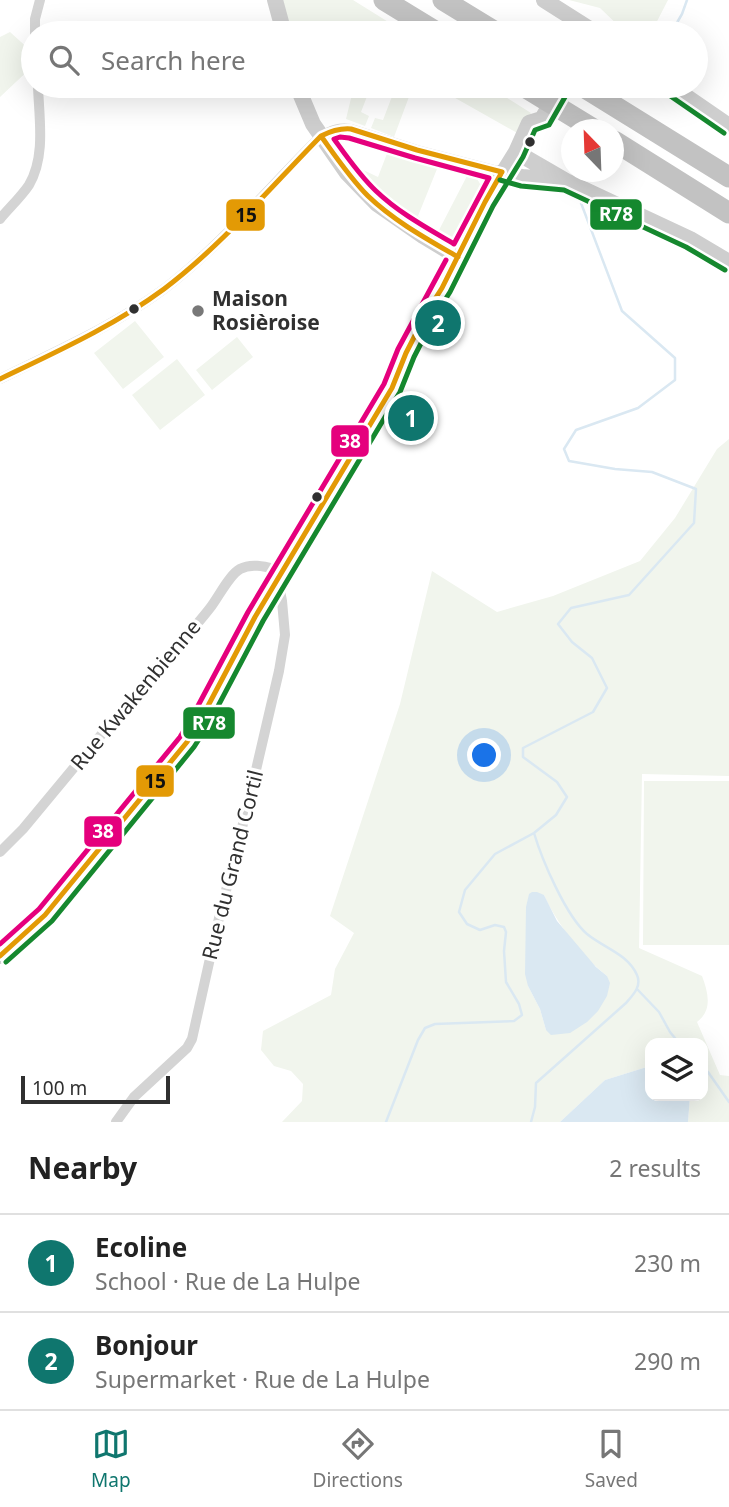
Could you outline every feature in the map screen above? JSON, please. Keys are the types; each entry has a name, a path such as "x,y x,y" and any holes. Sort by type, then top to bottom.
{"highway":[{"path":"384,0 418,21"},
{"path":"443,0 477,21"},
{"path":"543,98 579,119"},
{"path":"602,98 729,177"},
{"path":"624,147 729,213"}],"street":[{"path":"35,21 40,0"},
{"path":"275,0 281,21"},
{"path":"544,0 574,21"},
{"path":"0,219 27,187 35,172 40,134 38,98"},
{"path":"302,98 321,136 347,173 377,204 458,257"},
{"path":"0,956 45,915 187,742 255,617 392,388 424,318 485,202 545,98"},
{"path":"529,123 541,119 554,98"},
{"path":"688,98 729,126"},
{"path":"0,379 111,324 164,289 233,227 321,136 333,129 351,129 417,150 522,177 561,181"},
{"path":"516,152 561,178"},
{"path":"568,182 690,239 729,262"},
{"name":"Rue Kwakenbienne","path":"0,852 23,830 209,609 235,573 252,566 267,567 280,575"},
{"name":"Rue du Grand Cortil","path":"116,1122 134,1097 187,1048 192,1039 279,671 285,635 280,575"}],"shaded area":[{"path":"279,0 353,0 387,21 285,21"},
{"path":"569,0 668,0 657,21 614,21 600,8"},
{"path":"10,32 21,42 21,77 0,97 0,37"},
{"path":"351,98 366,98 361,112 369,116 365,126 346,119"},
{"path":"391,98 409,98 394,137 371,128 375,118 383,120"},
{"path":"455,98 507,98 531,113 519,134"},
{"path":"388,151 439,164 418,216 422,220 419,226 387,203 356,172 359,168 378,177"},
{"path":"468,174 479,182 482,195 460,237 453,242 447,242 441,239 438,232"},
{"path":"135,321 164,357 123,389 94,353"},
{"path":"237,337 253,357 212,390 196,370"},
{"path":"177,359 205,395 160,430 132,395"},
{"path":"729,439 729,776 642,774 639,948 702,976 707,1006 697,1022 704,1038 645,1038 645,1068 605,1080 560,1122 282,1122 302,1101 303,1084 291,1071 274,1066 261,1050 263,1031 331,995 335,969 354,933 330,916 400,704 432,571 497,612 553,596 640,561 675,518 717,449","holes":["544,895 563,928 607,976 546,1030 540,1009 528,986"]},
{"path":"644,781 729,781 729,945 643,945"},
{"path":"532,892 544,895 557,921 607,976 610,983 607,996 598,1011 570,1033 551,1035 546,1030 540,1009 528,986 525,974 526,907"},
{"path":"708,1047 720,1075 729,1076 729,1122 688,1122 690,1101 708,1101"},
{"path":"645,1068 645,1101 690,1101 688,1122 560,1122 605,1080"}],"waterway":[{"path":"678,21 687,0"},
{"path":"386,1122 425,1028 435,1024 514,1021 522,1015 506,982 504,927 495,925 480,930 467,924 459,912 465,890 495,854 534,833 556,815 567,797 557,782 523,757 523,748 593,712 607,688 592,658 572,642 558,624 571,608 629,595 694,523 696,489 652,472 569,461 564,449 576,430 638,408 675,380 675,358 622,311 581,203"},
{"path":"531,1122 536,1083 626,1003 638,983 637,975 628,962 579,926 563,901 534,833"},
{"path":"637,989 659,1012 675,1038"},
{"path":"708,1072 729,1102"}],"transit line":[{"name":"R78","path":"6,962 52,921 194,747 263,621 400,392 436,314 450,292 493,206 523,157 535,130 549,125 564,98"},
{"name":"R78","path":"673,98 724,133"},
{"name":"15","path":"0,379 105,327 164,289 226,235 321,136 328,133 351,129 417,150 502,172"},
{"name":"15","path":"321,136 355,182 378,205 411,229 458,257"},
{"name":"38","path":"340,137 489,178 454,244 404,213 376,191 334,139 340,137"},
{"name":"15","path":"0,956 45,915 187,742 255,617 392,388 406,353 502,172"},
{"name":"R78","path":"500,180 521,186 564,190 686,247 725,270"},
{"name":"38","path":"0,944 39,909 180,737 248,612 384,384 398,349 446,260"}],"place":[{"name":"Maison Rosièroise","path":"198,311"},
{"name":"Bonjour","path":"438,323"},
{"name":"Ecoline","path":"411,418"}]}
